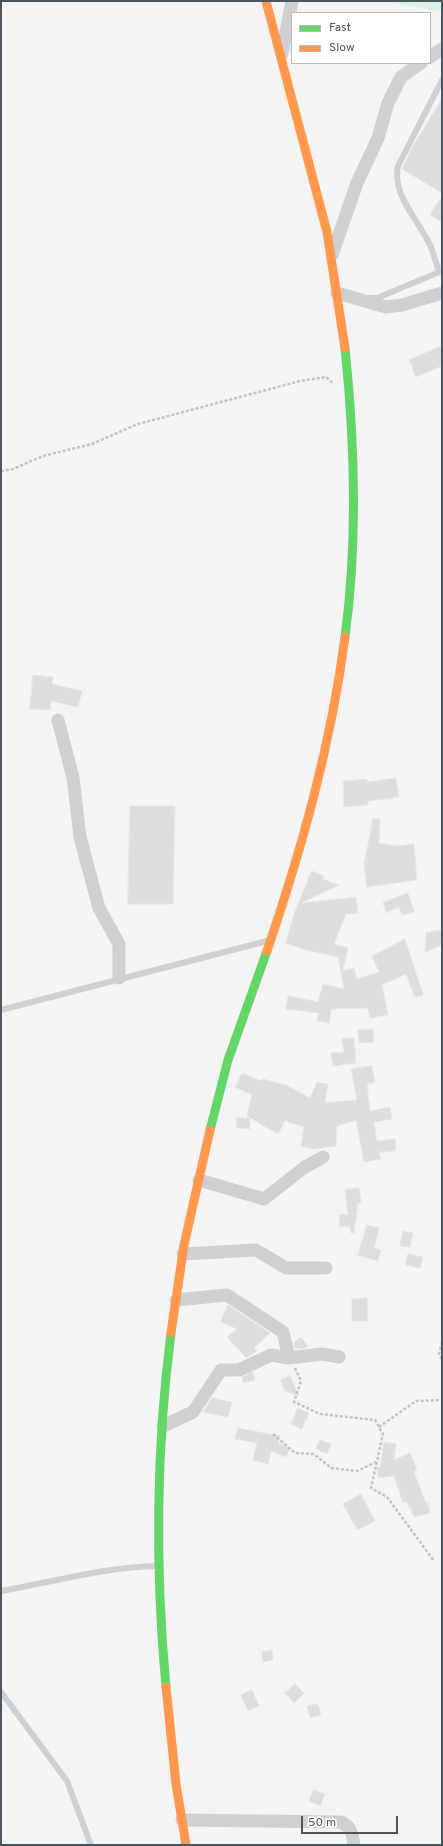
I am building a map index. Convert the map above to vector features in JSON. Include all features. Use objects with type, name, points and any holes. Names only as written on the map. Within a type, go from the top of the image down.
[{"type":"main road","points":[[186,1845],[166,1698],[160,1566],[159,1507],[169,1346],[183,1254],[199,1180],[232,1044],[270,940],[309,818],[331,722],[347,624],[353,530],[353,440],[347,351],[332,255],[266,1]]},
{"type":"street","points":[[281,59],[292,1]]},
{"type":"street","points":[[431,56],[442,49]]},
{"type":"street","points":[[332,255],[357,183],[378,138],[388,103],[401,77],[420,64]]},
{"type":"street","points":[[337,293],[386,307],[402,305],[442,293]]},
{"type":"street","points":[[58,720],[73,778],[80,837],[99,908],[119,944],[119,978]]},
{"type":"street","points":[[199,1180],[264,1199],[305,1167],[323,1157]]},
{"type":"street","points":[[183,1254],[256,1250],[286,1268],[326,1268]]},
{"type":"street","points":[[176,1300],[227,1295],[283,1332],[289,1358]]},
{"type":"street","points":[[163,1426],[193,1412],[221,1370],[239,1370],[271,1355],[289,1358],[322,1354],[339,1357]]},
{"type":"street","points":[[182,1820],[341,1822],[348,1825],[352,1831],[354,1845]]},
{"type":"lane","points":[[359,300],[377,298],[441,272],[430,246],[399,192],[396,178],[398,166],[442,80]]},
{"type":"lane","points":[[1,1010],[119,978],[270,940]]},
{"type":"lane","points":[[1,1590],[131,1566],[160,1566]]},
{"type":"lane","points":[[1,1692],[67,1782],[91,1845]]},
{"type":"path","points":[[1,471],[13,469],[43,456],[92,444],[138,424],[300,381],[326,377],[350,397]]},
{"type":"path","points":[[442,1342],[439,1354],[442,1360]]},
{"type":"path","points":[[289,1358],[301,1381],[294,1402],[320,1414],[375,1420],[383,1434],[371,1488],[387,1497],[434,1561]]},
{"type":"path","points":[[379,1427],[416,1401],[442,1400]]},
{"type":"path","points":[[273,1434],[295,1453],[314,1454],[331,1468],[357,1471],[377,1461]]},
{"type":"green space","points":[[383,1],[442,1],[442,12]]},
{"type":"building","points":[[442,99],[442,193],[402,169],[413,146]]},
{"type":"building","points":[[442,196],[442,222],[430,215]]},
{"type":"building","points":[[442,346],[442,366],[416,377],[409,360]]},
{"type":"building","points":[[33,675],[53,677],[52,684],[82,691],[78,707],[51,701],[50,710],[30,709]]},
{"type":"building","points":[[396,778],[399,797],[368,801],[368,805],[344,807],[343,781],[367,779],[367,782]]},
{"type":"building","points":[[130,806],[175,806],[173,904],[128,904]]},
{"type":"building","points":[[373,819],[380,819],[379,843],[398,846],[414,844],[417,880],[367,887],[364,866]]},
{"type":"building","points":[[312,871],[324,876],[323,879],[339,885],[301,903],[356,897],[358,913],[346,914],[334,944],[348,948],[343,971],[354,968],[357,979],[379,972],[372,956],[405,939],[423,995],[415,997],[406,974],[382,985],[388,1015],[370,1018],[368,1008],[331,1009],[329,1023],[317,1021],[319,1013],[286,1009],[288,996],[318,1002],[323,984],[344,989],[338,957],[306,950],[286,943],[294,914]]},
{"type":"building","points":[[408,893],[414,912],[402,915],[399,907],[386,913],[383,903]]},
{"type":"building","points":[[442,930],[442,945],[425,952],[426,933]]},
{"type":"building","points":[[373,1029],[374,1042],[359,1043],[358,1030]]},
{"type":"building","points":[[354,1038],[356,1063],[333,1066],[331,1053],[344,1052],[342,1039]]},
{"type":"building","points":[[372,1066],[375,1082],[367,1084],[370,1111],[390,1107],[392,1119],[374,1122],[377,1141],[395,1139],[396,1151],[379,1152],[381,1159],[364,1162],[356,1120],[337,1126],[336,1146],[314,1149],[301,1146],[304,1127],[285,1121],[278,1134],[247,1116],[252,1095],[235,1087],[242,1073],[262,1081],[263,1079],[286,1085],[310,1098],[317,1082],[328,1084],[325,1103],[357,1100],[351,1069]]},
{"type":"building","points":[[237,1118],[250,1118],[250,1129],[237,1128]]},
{"type":"building","points":[[359,1188],[361,1202],[358,1203],[354,1233],[351,1233],[350,1227],[339,1226],[340,1214],[348,1215],[345,1190]]},
{"type":"building","points":[[367,1225],[379,1228],[374,1248],[381,1250],[378,1261],[358,1255]]},
{"type":"building","points":[[403,1231],[413,1233],[410,1247],[400,1246]]},
{"type":"building","points":[[408,1254],[423,1257],[420,1268],[406,1265]]},
{"type":"building","points":[[367,1298],[368,1321],[352,1321],[352,1299]]},
{"type":"building","points":[[228,1305],[270,1333],[254,1348],[257,1351],[246,1358],[227,1337],[237,1329],[221,1322]]},
{"type":"building","points":[[301,1337],[308,1346],[306,1348],[295,1349],[294,1343]]},
{"type":"building","points":[[253,1372],[255,1380],[243,1383],[242,1377]]},
{"type":"building","points":[[290,1376],[299,1396],[285,1391],[280,1380]]},
{"type":"building","points":[[212,1398],[232,1402],[228,1417],[203,1412]]},
{"type":"building","points":[[298,1408],[309,1413],[302,1429],[291,1424]]},
{"type":"building","points":[[238,1428],[280,1436],[278,1443],[290,1448],[286,1457],[271,1451],[268,1464],[253,1460],[257,1443],[235,1439]]},
{"type":"building","points":[[320,1440],[331,1444],[327,1454],[316,1449]]},
{"type":"building","points":[[384,1442],[396,1444],[394,1460],[410,1453],[417,1470],[414,1472],[426,1504],[428,1503],[430,1513],[414,1517],[407,1502],[403,1503],[394,1476],[378,1478],[377,1467],[380,1467]]},
{"type":"building","points":[[361,1494],[375,1521],[357,1530],[343,1504]]},
{"type":"building","points":[[272,1650],[273,1660],[263,1662],[262,1652]]},
{"type":"building","points":[[295,1684],[304,1693],[294,1703],[285,1693]]},
{"type":"building","points":[[252,1690],[259,1706],[248,1711],[241,1695]]},
{"type":"building","points":[[318,1704],[321,1715],[310,1718],[307,1706]]},
{"type":"building","points":[[314,1790],[325,1794],[320,1806],[309,1801]]},
{"type":"traffic: fast","points":[[345,348],[351,420],[354,492],[352,565],[345,637]]},
{"type":"traffic: fast","points":[[210,1130],[228,1060],[267,951]]},
{"type":"traffic: fast","points":[[166,1687],[160,1598],[159,1510],[162,1421],[171,1333]]},
{"type":"traffic: slow","points":[[266,1],[327,232],[345,348]]},
{"type":"traffic: slow","points":[[267,951],[292,874],[314,796],[332,717],[345,637]]},
{"type":"traffic: slow","points":[[171,1333],[184,1245],[210,1130]]},
{"type":"traffic: slow","points":[[166,1687],[176,1784],[186,1845]]}]
